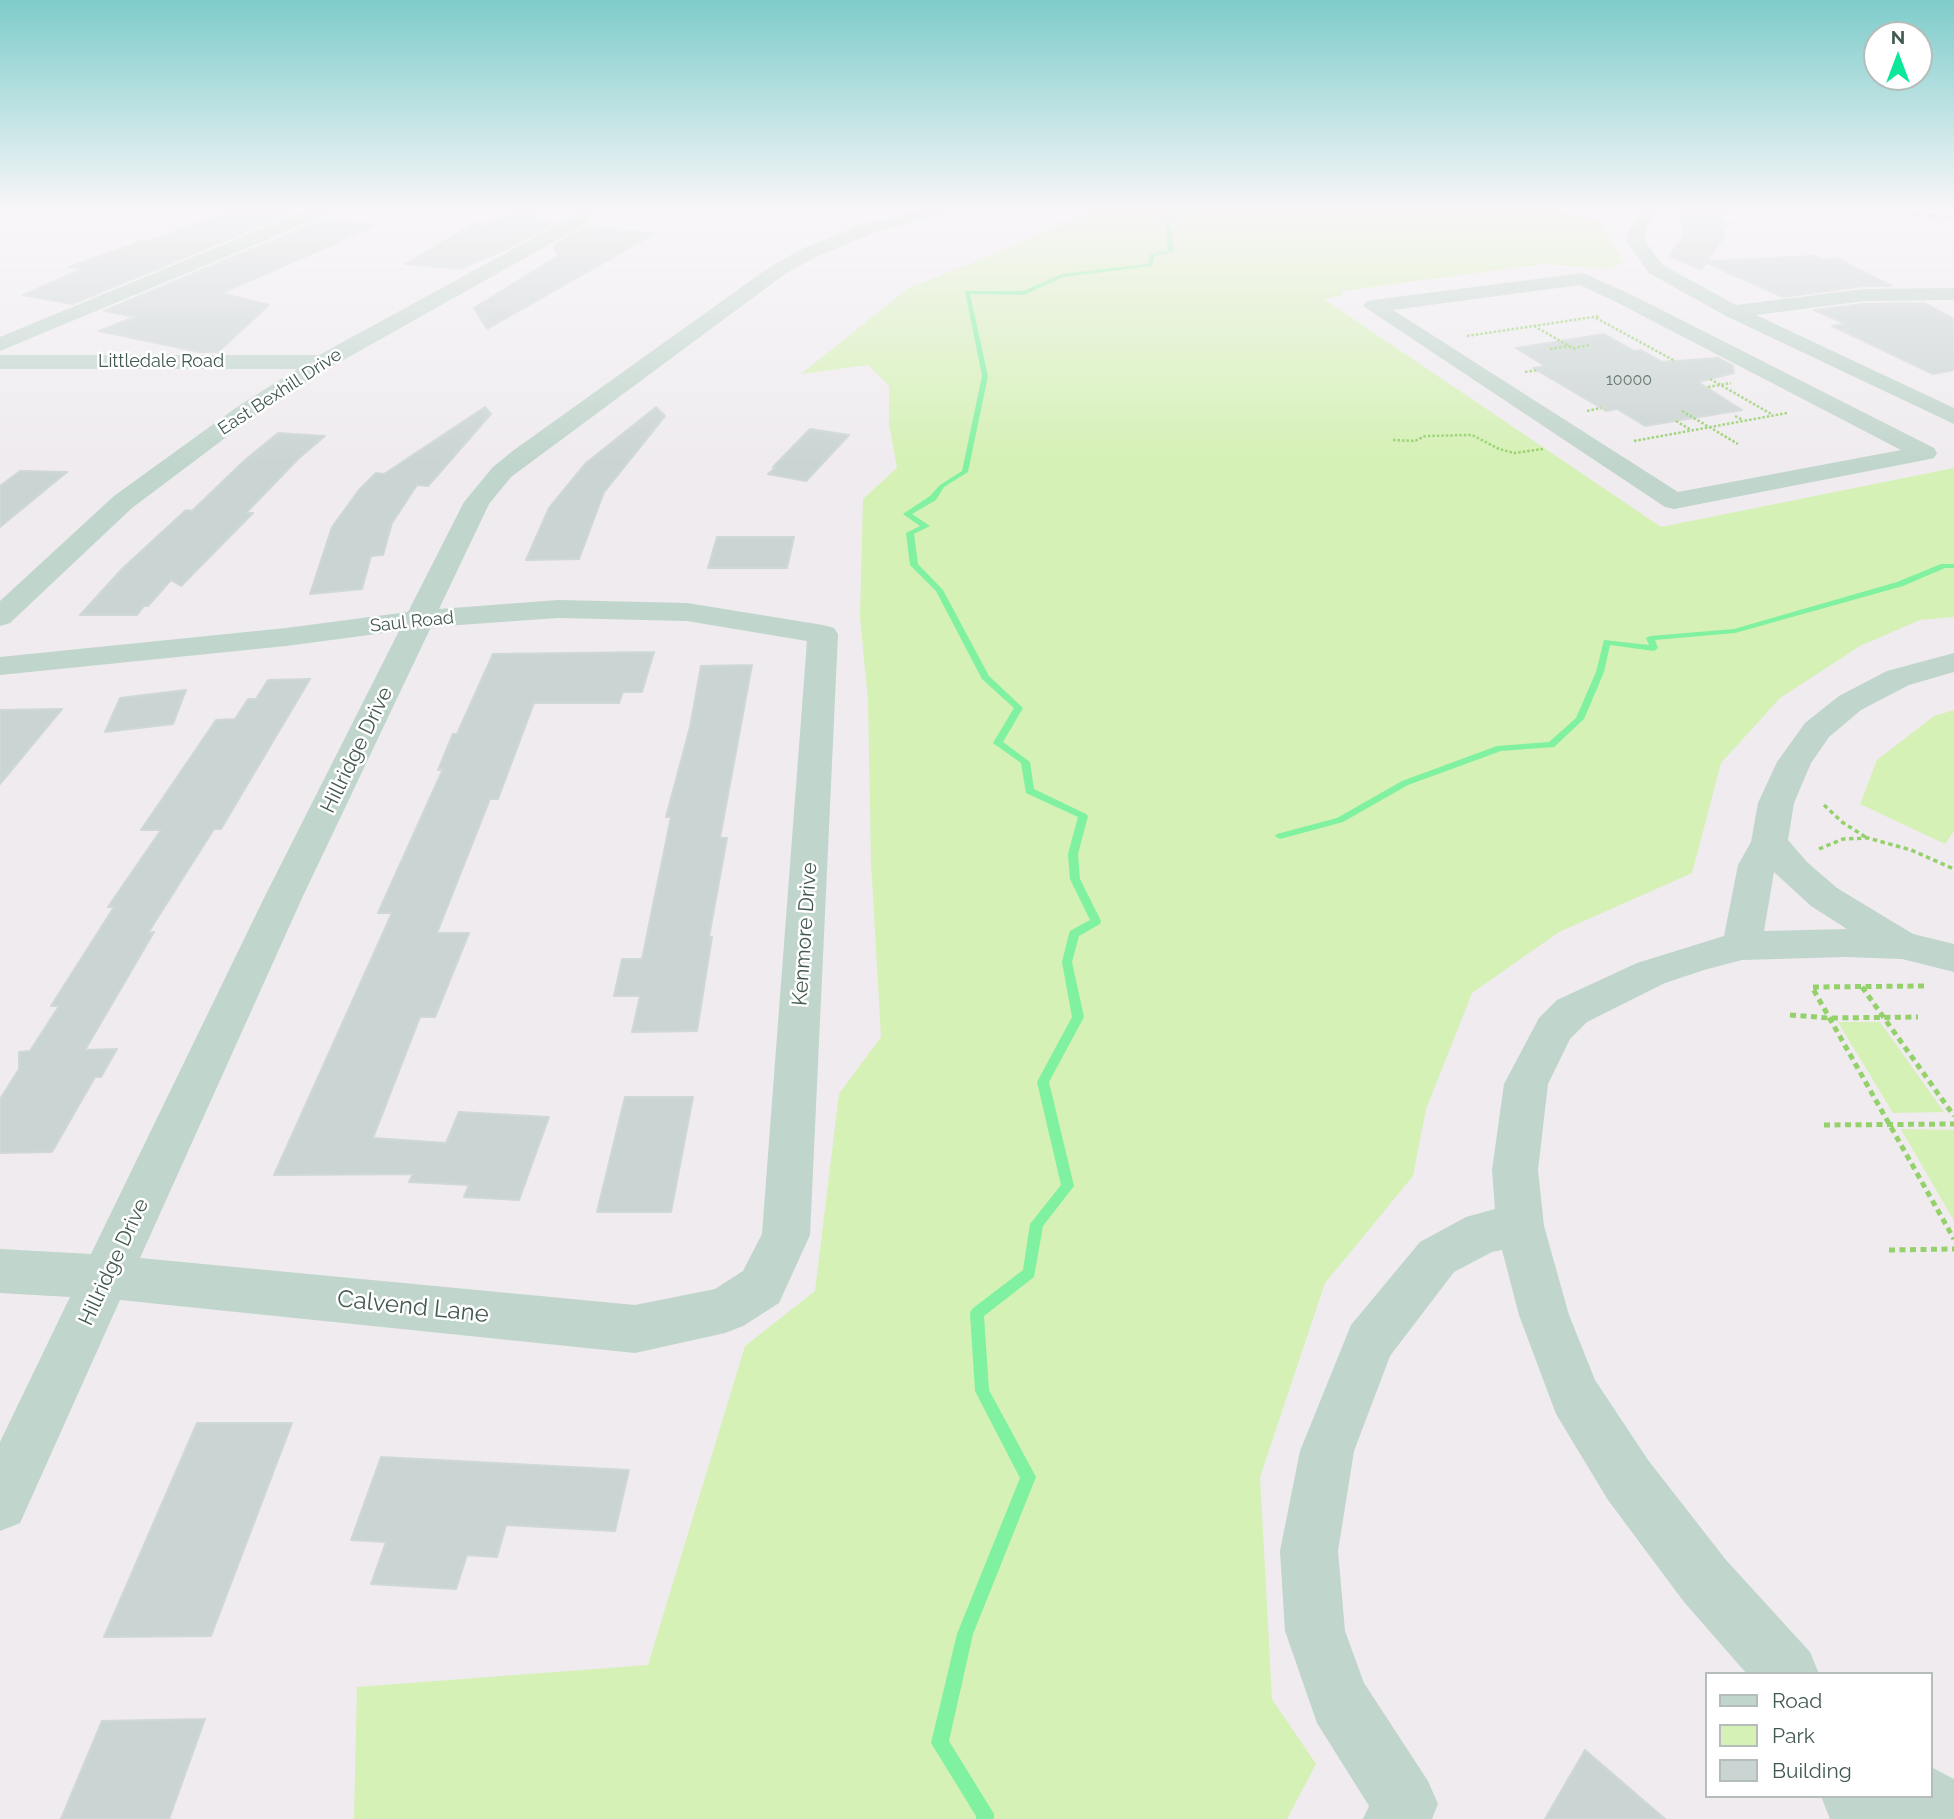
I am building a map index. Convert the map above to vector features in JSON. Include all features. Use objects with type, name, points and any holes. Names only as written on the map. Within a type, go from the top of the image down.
[{"type":"street","points":[[0,345],[122,294]]},
{"type":"street","name":"East Bexhill Drive","points":[[0,617],[123,502],[246,411],[323,362],[446,294]]},
{"type":"street","name":"Hillridge Drive","points":[[0,1503],[284,896],[477,502],[502,472],[745,294]]},
{"type":"street","points":[[1467,294],[1373,306],[1674,500],[1925,453],[1614,294]]},
{"type":"street","points":[[1625,299],[1662,294]]},
{"type":"street","points":[[1698,294],[1944,412]]},
{"type":"street","points":[[1733,312],[1864,295],[1954,294]]},
{"type":"street","name":"Littledale Road","points":[[0,362],[323,362]]},
{"type":"street","points":[[1862,421],[1944,412]]},
{"type":"street","name":"Saul Road","points":[[0,666],[286,637],[421,619],[558,609],[687,612],[823,634]]},
{"type":"street","name":"Kenmore Drive","points":[[786,1235],[823,634]]},
{"type":"street","points":[[1742,946],[1758,865],[1769,842],[1776,803],[1794,762],[1817,730],[1850,703],[1898,678],[1954,662]]},
{"type":"street","points":[[1769,842],[1794,871],[1824,897],[1944,972]]},
{"type":"street","points":[[1785,1672],[1705,1581],[1628,1480],[1576,1396],[1544,1315],[1520,1226],[1516,1170],[1526,1084],[1554,1029],[1572,1011],[1651,973],[1742,946],[1845,943],[1902,945]]},
{"type":"street","points":[[1396,1819],[1405,1804],[1339,1702],[1315,1631],[1310,1551],[1327,1451],[1369,1342],[1437,1256],[1483,1232],[1520,1226]]},
{"type":"street","name":"Calvend Lane","points":[[0,1270],[108,1277],[635,1329],[725,1310],[761,1287],[786,1235]]},
{"type":"street","points":[[1854,1798],[1867,1819]]},
{"type":"path","points":[[1428,341],[1606,315]]},
{"type":"path","points":[[1594,317],[1675,361]]},
{"type":"path","points":[[1534,326],[1573,348]]},
{"type":"path","points":[[1550,349],[1590,345]]},
{"type":"path","points":[[1710,379],[1774,415]]},
{"type":"path","points":[[1708,387],[1731,383]]},
{"type":"path","points":[[1682,411],[1738,444]]},
{"type":"path","points":[[1594,448],[1787,413]]},
{"type":"path","points":[[1735,416],[1744,421]]},
{"type":"path","points":[[1676,421],[1691,430]]},
{"type":"path","points":[[1393,440],[1472,435],[1499,449],[1514,453],[1546,449]]},
{"type":"path","points":[[1824,805],[1842,822],[1868,838],[1911,850],[1954,869]]},
{"type":"path","points":[[1818,849],[1843,839],[1868,838]]},
{"type":"path","points":[[1944,972],[1862,986],[1812,987],[1954,1239]]},
{"type":"path","points":[[1862,986],[1954,1116]]},
{"type":"path","points":[[1790,1015],[1829,1018],[1918,1017]]},
{"type":"path","points":[[1824,1125],[1954,1124]]},
{"type":"path","points":[[1889,1250],[1954,1249]]},
{"type":"green space","points":[[901,294],[1341,294],[1324,299],[1661,527],[1954,468],[1954,617],[1920,620],[1860,646],[1780,698],[1721,763],[1692,873],[1559,932],[1472,993],[1426,1109],[1413,1176],[1325,1283],[1260,1477],[1272,1699],[1316,1764],[1287,1819],[354,1819],[357,1687],[648,1665],[745,1346],[815,1291],[839,1094],[881,1037],[871,861],[868,700],[860,617],[863,499],[897,468],[889,424],[889,386],[868,365],[801,374]]},
{"type":"green space","points":[[1954,710],[1954,831],[1945,844],[1860,804],[1877,760],[1934,716]]},
{"type":"green space","points":[[1838,1022],[1880,1022],[1944,1112],[1893,1113]]},
{"type":"green space","points":[[1901,1129],[1954,1130],[1954,1221]]},
{"type":"building","points":[[26,294],[97,294],[72,304],[23,295]]},
{"type":"building","points":[[145,294],[225,294],[269,305],[218,352],[199,352],[99,331],[135,317],[104,311]]},
{"type":"building","points":[[497,294],[549,294],[487,329],[474,308]]},
{"type":"building","points":[[1776,294],[1806,294],[1783,297]]},
{"type":"building","points":[[1924,303],[1954,319],[1954,370],[1933,374],[1832,326],[1846,324],[1814,310],[1864,304]]},
{"type":"building","points":[[1604,334],[1634,351],[1641,350],[1662,362],[1718,358],[1733,366],[1734,373],[1698,382],[1742,410],[1645,426],[1617,409],[1606,411],[1533,368],[1545,366],[1516,348]]},
{"type":"building","points":[[485,407],[491,414],[428,486],[417,485],[392,523],[383,555],[371,556],[362,589],[310,594],[332,527],[359,490],[376,473],[384,474]]},
{"type":"building","points":[[656,407],[665,416],[604,492],[579,559],[526,560],[549,508],[586,463]]},
{"type":"building","points":[[810,429],[849,435],[806,481],[768,474],[776,467],[773,467]]},
{"type":"building","points":[[278,433],[325,436],[298,459],[246,513],[253,513],[181,586],[171,580],[137,615],[80,615],[123,568],[186,510],[192,511],[245,460]]},
{"type":"building","points":[[20,471],[67,472],[0,527],[0,486]]},
{"type":"building","points":[[717,537],[794,537],[787,568],[708,568]]},
{"type":"building","points":[[654,652],[642,692],[623,692],[619,703],[534,703],[498,799],[490,799],[437,933],[469,933],[435,1017],[420,1017],[373,1138],[446,1143],[459,1112],[549,1117],[519,1200],[464,1197],[469,1185],[409,1182],[413,1174],[274,1175],[392,913],[378,913],[443,769],[438,770],[453,734],[457,734],[493,654]]},
{"type":"building","points":[[752,665],[720,838],[727,838],[709,937],[712,937],[697,1031],[632,1032],[640,996],[614,996],[622,959],[642,959],[671,817],[666,817],[690,727],[701,666]]},
{"type":"building","points":[[310,679],[221,829],[214,829],[148,933],[154,932],[85,1050],[117,1049],[101,1077],[95,1077],[52,1152],[0,1153],[0,1099],[19,1069],[19,1052],[30,1051],[59,1006],[51,1006],[114,907],[108,907],[161,830],[141,830],[216,720],[235,719],[248,699],[256,699],[268,680]]},
{"type":"building","points":[[186,690],[173,724],[105,732],[120,698]]},
{"type":"building","points":[[62,709],[0,784],[0,710]]},
{"type":"building","points":[[625,1097],[693,1097],[671,1212],[597,1212]]},
{"type":"building","points":[[197,1423],[292,1423],[211,1636],[104,1637]]},
{"type":"building","points":[[381,1457],[629,1470],[615,1531],[506,1525],[497,1557],[467,1555],[456,1589],[371,1584],[386,1542],[351,1540]]},
{"type":"building","points":[[205,1719],[169,1819],[61,1819],[102,1721]]},
{"type":"building","points":[[1585,1750],[1665,1819],[1545,1819]]},
{"type":"waterway","points":[[967,294],[985,376],[965,472],[942,486],[933,498],[907,514],[926,526],[910,533],[914,565],[939,590],[985,677],[1019,708],[998,743],[1025,762],[1029,791],[1083,816],[1073,854],[1075,879],[1096,921],[1074,934],[1067,962],[1078,1017],[1043,1082],[1068,1186],[1037,1224],[1029,1273],[977,1313],[982,1391],[1028,1477],[965,1634],[940,1743],[985,1814],[985,1819]]},
{"type":"waterway","points":[[1280,836],[1340,820],[1405,783],[1500,748],[1551,745],[1580,719],[1600,672],[1607,642],[1654,648],[1650,638],[1735,631],[1900,584],[1944,566],[1954,566]]}]
